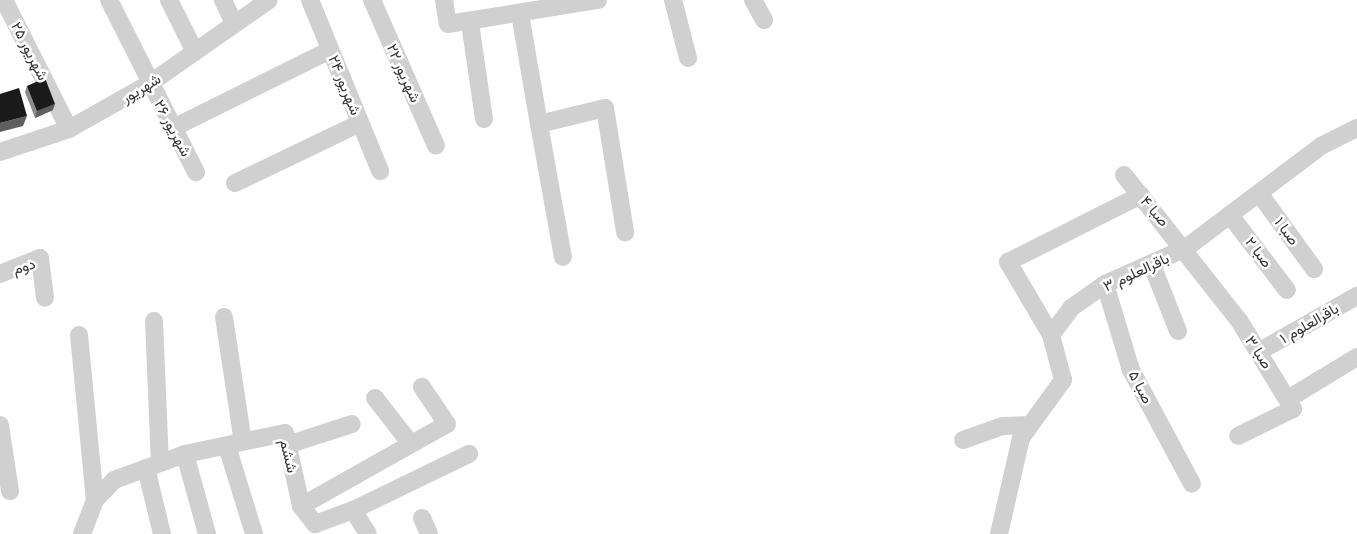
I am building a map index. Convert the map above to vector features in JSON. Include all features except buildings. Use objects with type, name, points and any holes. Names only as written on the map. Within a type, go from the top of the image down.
[{"type":"street","name":"شهریور ۲۵","points":[[4,0],[69,129]]},
{"type":"street","name":"شهریور ۲۶","points":[[109,0],[149,84],[175,127],[196,172]]},
{"type":"street","points":[[169,0],[195,52]]},
{"type":"street","points":[[222,0],[234,24]]},
{"type":"street","name":"شهریور","points":[[0,152],[69,129],[149,84],[269,0]]},
{"type":"street","name":"شهریور ۲۴","points":[[310,0],[380,170]]},
{"type":"street","name":"شهریور ۲۲","points":[[372,0],[436,146]]},
{"type":"street","points":[[444,0],[448,24],[470,23],[528,9],[597,0]]},
{"type":"street","points":[[672,0],[688,58]]},
{"type":"street","points":[[753,0],[764,20]]},
{"type":"street","points":[[528,9],[539,124],[564,257]]},
{"type":"street","points":[[470,23],[484,120]]},
{"type":"street","points":[[175,127],[330,50]]},
{"type":"street","points":[[539,124],[604,108],[625,232]]},
{"type":"street","points":[[235,184],[360,124]]},
{"type":"street","name":"باقرالعلوم ۳","points":[[1051,335],[1071,308],[1105,284],[1152,265],[1186,248],[1321,146],[1357,128]]},
{"type":"street","name":"صبا ۴","points":[[1124,175],[1186,248]]},
{"type":"street","name":"صبا ۱","points":[[1259,193],[1314,269]]},
{"type":"street","points":[[998,534],[1026,425],[1063,380],[1051,335],[1008,262],[1141,195]]},
{"type":"street","name":"صبا ۲","points":[[1230,215],[1287,290]]},
{"type":"street","name":"صبا ۳","points":[[1186,248],[1260,351],[1288,399]]},
{"type":"street","name":"دوم","points":[[0,274],[40,258],[45,298]]},
{"type":"street","points":[[1152,265],[1178,332]]},
{"type":"street","name":"صبا ۵","points":[[1105,284],[1131,370],[1192,484]]},
{"type":"street","name":"باقرالعلوم ۱","points":[[1260,351],[1357,296]]},
{"type":"street","points":[[224,317],[235,444],[254,534]]},
{"type":"street","points":[[154,321],[153,465],[162,534]]},
{"type":"street","points":[[79,335],[95,500]]},
{"type":"street","points":[[1238,436],[1294,409],[1288,399],[1357,357]]},
{"type":"street","points":[[422,387],[447,424],[300,506],[315,524],[352,510],[469,454]]},
{"type":"street","points":[[375,398],[411,444]]},
{"type":"street","points":[[287,445],[352,424]]},
{"type":"street","points":[[0,425],[10,491]]},
{"type":"street","points":[[963,440],[1004,426],[1026,425]]},
{"type":"street","name":"ششم","points":[[85,531],[95,500],[114,480],[185,454],[284,433],[300,506]]},
{"type":"street","points":[[185,454],[207,534]]},
{"type":"street","points":[[352,510],[368,534]]},
{"type":"street","points":[[422,518],[429,534]]}]
